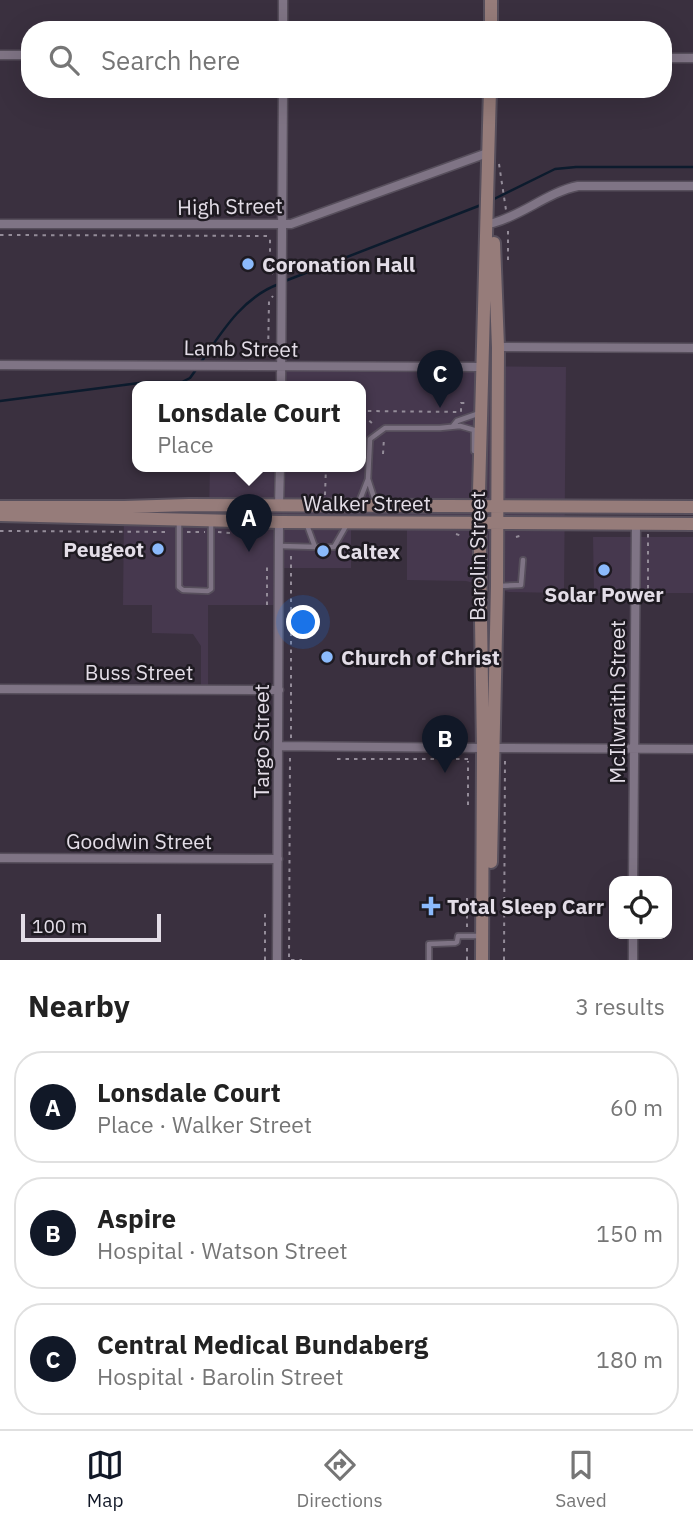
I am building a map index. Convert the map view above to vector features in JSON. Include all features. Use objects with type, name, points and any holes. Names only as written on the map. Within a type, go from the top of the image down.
[{"type":"main road","points":[[491,0],[491,21]]},
{"type":"main road","name":"Barolin Street","points":[[482,960],[488,748],[497,586],[498,347],[490,98]]},
{"type":"main road","name":"Barolin Street","points":[[489,960],[488,748],[480,523],[480,413],[481,367],[495,212]]},
{"type":"main road","points":[[481,367],[486,363],[491,346],[491,310],[495,296]]},
{"type":"main road","points":[[211,505],[233,513],[268,514],[279,522]]},
{"type":"main road","points":[[279,505],[290,514],[327,515],[352,522]]},
{"type":"main road","name":"Walker Street","points":[[0,507],[693,507]]},
{"type":"main road","name":"Walker Street","points":[[0,515],[211,527],[279,522],[693,524]]},
{"type":"street","points":[[283,0],[283,21]]},
{"type":"street","points":[[0,55],[21,55]]},
{"type":"street","points":[[672,58],[693,58]]},
{"type":"street","points":[[281,381],[278,275],[283,98]]},
{"type":"street","name":"High Street","points":[[0,224],[281,225],[301,221],[490,152]]},
{"type":"street","points":[[495,212],[507,219],[561,191],[578,186],[693,186]]},
{"type":"street","points":[[498,347],[693,348]]},
{"type":"street","name":"Lamb Street","points":[[0,365],[481,367]]},
{"type":"street","points":[[279,505],[280,472]]},
{"type":"street","name":"Targo Street","points":[[277,960],[279,522]]},
{"type":"street","name":"McIlwraith Street","points":[[633,876],[636,524]]},
{"type":"street","name":"Buss Street","points":[[0,689],[279,690]]},
{"type":"street","points":[[278,746],[693,749]]},
{"type":"street","name":"Goodwin Street","points":[[0,858],[278,859]]},
{"type":"street","points":[[633,939],[633,960]]},
{"type":"lane","points":[[453,426],[457,421],[480,413]]},
{"type":"lane","points":[[358,506],[368,479],[370,439],[381,429],[453,426],[474,430],[474,451],[480,468]]},
{"type":"lane","points":[[368,479],[377,506]]},
{"type":"lane","points":[[279,546],[316,547],[306,522]]},
{"type":"lane","points":[[330,547],[334,547],[352,522]]},
{"type":"lane","points":[[179,526],[179,588],[208,591],[211,587],[211,527]]},
{"type":"lane","points":[[497,586],[521,585],[523,560]]},
{"type":"lane","points":[[429,960],[429,944],[456,943],[458,936],[482,936]]},
{"type":"path","points":[[499,162],[495,212],[507,219],[508,260]]},
{"type":"path","points":[[0,235],[267,236],[270,239],[270,269],[278,275]]},
{"type":"path","points":[[267,357],[269,301],[278,291]]},
{"type":"path","points":[[366,411],[461,412],[461,403],[470,403]]},
{"type":"path","points":[[325,496],[326,472]]},
{"type":"path","points":[[0,531],[179,526],[211,527],[238,533]]},
{"type":"path","points":[[648,534],[649,592]]},
{"type":"path","points":[[290,740],[291,547]]},
{"type":"path","points":[[267,564],[267,604]]},
{"type":"path","points":[[504,960],[505,756]]},
{"type":"path","points":[[290,758],[289,960],[302,960]]},
{"type":"path","points":[[337,759],[468,758],[468,805]]},
{"type":"path","points":[[467,893],[467,960]]},
{"type":"path","points":[[265,909],[265,960]]},
{"type":"shaded area","points":[[280,365],[566,367],[564,593],[509,592],[466,581],[407,580],[407,516],[351,515],[351,568],[279,568],[278,605],[208,605],[208,689],[201,689],[201,646],[193,634],[152,633],[152,605],[123,605],[124,513],[209,514],[210,472],[366,472],[366,381],[280,381]]},
{"type":"shaded area","points":[[593,537],[693,537],[693,593],[594,593]]},
{"type":"waterway","points":[[490,201],[555,169],[693,167]]},
{"type":"waterway","points":[[285,281],[481,205]]},
{"type":"waterway","points":[[184,381],[190,378],[239,311],[264,291],[279,284]]},
{"type":"waterway","points":[[0,401],[132,384]]},
{"type":"place","name":"Coronation Hall","points":[[248,264]]},
{"type":"place","name":"Central Medical Bundaberg","points":[[440,408]]},
{"type":"place","name":"Peugeot","points":[[158,549]]},
{"type":"place","name":"Caltex","points":[[323,551]]},
{"type":"place","name":"Lonsdale Court","points":[[249,552]]},
{"type":"place","name":"Solar Power","points":[[604,570]]},
{"type":"place","name":"Church of Christ","points":[[327,657]]},
{"type":"place","name":"Aspire","points":[[445,773]]},
{"type":"place","name":"Total Sleep Carr","points":[[431,906]]}]
